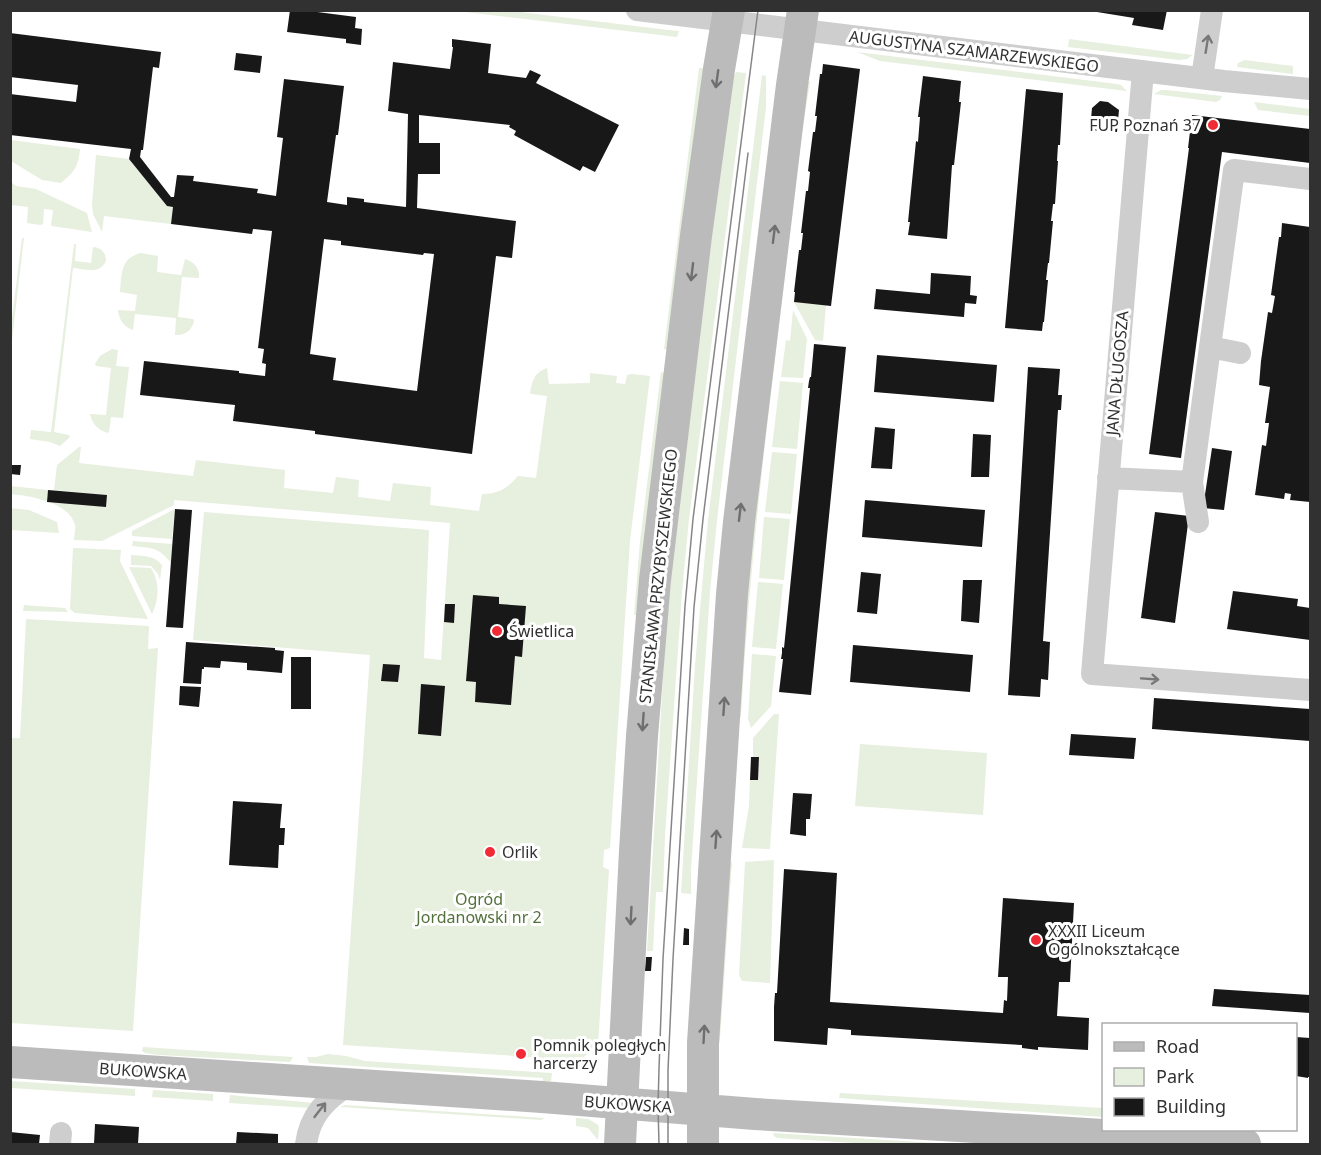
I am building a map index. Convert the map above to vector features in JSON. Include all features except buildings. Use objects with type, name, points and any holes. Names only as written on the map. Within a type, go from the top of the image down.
[{"type":"main road","name":"STANISŁAWA PRZYBYSZEWSKIEGO","points":[[620,1144],[642,736],[655,580],[699,213],[728,16]]},
{"type":"main road","points":[[703,1144],[703,1043],[733,584],[793,76],[802,20]]},
{"type":"main road","name":"BUKOWSKA","points":[[10,1062],[542,1097],[755,1114],[1245,1144]]},
{"type":"street","name":"AUGUSTYNA SZAMARZEWSKIEGO","points":[[637,10],[802,20],[1143,71],[1311,89]]},
{"type":"street","points":[[1202,78],[1212,10]]},
{"type":"street","name":"JANA DŁUGOSZA","points":[[1143,71],[1092,674],[1311,690]]},
{"type":"street","points":[[1198,522],[1192,482],[1234,170],[1311,179]]},
{"type":"street","points":[[1210,347],[1240,353]]},
{"type":"street","points":[[1108,478],[1192,482]]},
{"type":"street","points":[[306,1144],[315,1115],[329,1098],[348,1085]]},
{"type":"green space","points":[[456,11],[512,11],[679,31],[677,37]]},
{"type":"green space","points":[[1069,39],[1193,55],[1179,60],[1068,47]]},
{"type":"green space","points":[[857,52],[1117,84],[1127,91],[880,61]]},
{"type":"green space","points":[[1245,60],[1293,66],[1293,74],[1237,67],[1238,63]]},
{"type":"green space","points":[[699,68],[705,68],[669,350],[664,349]]},
{"type":"green space","points":[[736,72],[746,73],[689,519],[682,592],[663,892],[656,892],[653,951],[647,951],[665,644],[674,541],[731,83]]},
{"type":"green space","points":[[762,75],[766,76],[766,107],[710,592],[691,894],[681,893],[695,665],[708,520]]},
{"type":"green space","points":[[804,81],[810,82],[801,139],[759,500],[741,717],[737,717],[738,667]]},
{"type":"green space","points":[[1161,90],[1222,96],[1216,102],[1154,94]]},
{"type":"green space","points":[[1254,102],[1310,109],[1310,116],[1258,110]]},
{"type":"green space","points":[[11,140],[80,149],[77,165],[61,183],[42,180],[11,161]]},
{"type":"green space","points":[[96,155],[129,159],[167,206],[173,207],[171,224],[104,216],[102,232],[93,214],[92,205]]},
{"type":"green space","points":[[11,182],[16,186],[36,189],[87,213],[92,232],[52,226],[53,210],[44,209],[43,224],[27,223],[28,207],[11,205]]},
{"type":"green space","points":[[22,238],[24,238],[11,348],[11,326]]},
{"type":"green space","points":[[74,244],[76,244],[75,261],[91,263],[93,247],[102,251],[106,261],[96,270],[73,268],[54,432],[70,437],[60,446],[30,439],[31,430],[51,432]]},
{"type":"green space","points":[[141,253],[158,256],[157,272],[181,275],[185,259],[197,268],[199,278],[182,277],[178,317],[194,321],[190,330],[185,333],[175,335],[176,318],[135,314],[133,330],[121,320],[118,310],[135,311],[137,295],[120,292],[123,268],[129,259]]},
{"type":"green space","points":[[794,302],[826,305],[823,341],[815,340]]},
{"type":"green space","points":[[793,310],[807,339],[803,378],[781,377],[786,340],[790,341]]},
{"type":"green space","points":[[112,349],[118,350],[116,366],[129,367],[123,418],[111,417],[108,433],[96,426],[90,414],[106,415],[111,368],[95,364],[100,356]]},
{"type":"green space","name":"Ogród Jordanowski nr 2","points":[[547,368],[549,384],[590,383],[590,373],[617,376],[616,383],[625,384],[627,375],[650,376],[630,541],[610,848],[604,850],[603,867],[609,870],[598,1045],[580,1060],[526,1057],[526,1050],[517,1049],[516,1056],[343,1045],[370,655],[193,640],[204,512],[429,530],[424,658],[441,660],[450,523],[174,500],[174,505],[102,541],[74,540],[75,525],[65,511],[48,502],[11,494],[10,486],[48,490],[47,501],[106,495],[54,490],[57,465],[81,447],[79,463],[193,476],[196,460],[285,470],[284,488],[333,493],[336,477],[359,480],[358,497],[390,501],[393,483],[431,487],[430,505],[479,511],[482,494],[502,490],[518,476],[536,478],[547,396],[530,393],[535,377]]},
{"type":"green space","points":[[661,372],[666,374],[636,615],[634,615],[640,541]]},
{"type":"green space","points":[[780,381],[803,383],[797,449],[772,447]]},
{"type":"green space","points":[[772,452],[797,454],[791,514],[765,512]]},
{"type":"green space","points":[[10,508],[29,510],[57,522],[59,533],[11,530]]},
{"type":"green space","points":[[175,509],[172,539],[132,536],[132,531]]},
{"type":"green space","points":[[764,517],[790,519],[784,580],[759,578]]},
{"type":"green space","points":[[133,541],[172,544],[171,563],[163,554],[154,549],[132,546]]},
{"type":"green space","points":[[73,548],[121,550],[120,561],[148,619],[75,613],[70,609]]},
{"type":"green space","points":[[131,555],[148,557],[159,562],[162,565],[160,580],[151,566],[131,565]]},
{"type":"green space","points":[[129,567],[151,568],[154,573],[158,591],[152,614]]},
{"type":"green space","points":[[758,582],[783,584],[776,649],[752,647]]},
{"type":"green space","points":[[24,605],[65,608],[68,612],[23,611]]},
{"type":"green space","points":[[26,619],[149,626],[148,649],[158,648],[133,1031],[11,1023],[10,738],[20,738]]},
{"type":"green space","points":[[752,654],[776,656],[771,706],[751,728],[748,719]]},
{"type":"green space","points":[[774,714],[779,714],[770,849],[742,848],[749,806],[750,780],[758,779],[759,758],[753,757],[753,738]]},
{"type":"green space","points":[[860,744],[987,753],[983,815],[855,806]]},
{"type":"green space","points":[[774,860],[770,983],[742,981],[739,975],[745,862]]},
{"type":"green space","points":[[732,862],[720,1038],[719,1044],[715,1044],[728,863]]},
{"type":"green space","points":[[143,1047],[293,1057],[290,1062],[159,1055],[145,1053],[142,1051]]},
{"type":"green space","points":[[328,1054],[365,1061],[552,1073],[551,1081],[543,1081],[543,1078],[309,1063],[307,1057]]},
{"type":"green space","points":[[10,1081],[135,1089],[135,1096],[11,1088]]},
{"type":"green space","points":[[153,1090],[213,1094],[213,1101],[152,1097]]},
{"type":"green space","points":[[840,1093],[1102,1108],[1102,1117],[839,1098]]},
{"type":"green space","points":[[230,1095],[314,1103],[310,1108],[229,1103]]},
{"type":"green space","points":[[345,1105],[545,1118],[541,1120],[340,1107]]},
{"type":"green space","points":[[576,1118],[588,1119],[597,1124],[599,1127],[598,1140],[588,1128],[576,1126]]},
{"type":"green space","points":[[773,1133],[952,1144],[870,1144],[777,1138]]},
{"type":"tram line","points":[[659,1144],[658,1106],[663,959],[685,606],[693,519],[758,10]]},
{"type":"tram line","points":[[668,1144],[668,1070],[673,959],[694,607],[748,153]]},
{"type":"place","name":"FUP Poznań 37","points":[[1213,125]]},
{"type":"place","name":"Świetlica","points":[[497,631]]},
{"type":"place","name":"Orlik","points":[[490,852]]},
{"type":"place","name":"XXXII Liceum Ogólnokształcące","points":[[1036,940]]},
{"type":"place","name":"Pomnik poległych harcerzy","points":[[521,1054]]}]
